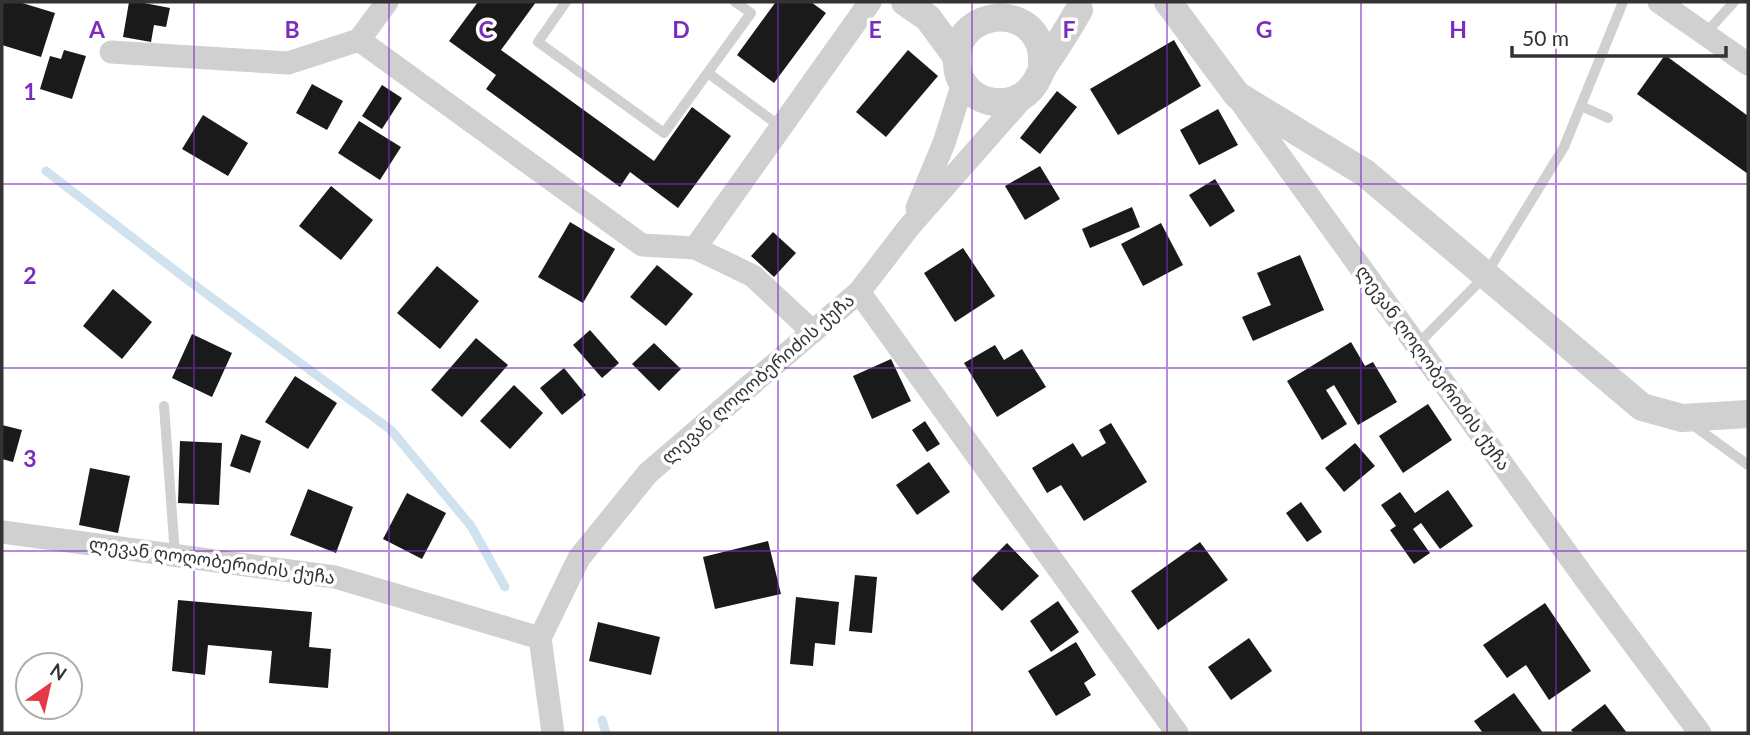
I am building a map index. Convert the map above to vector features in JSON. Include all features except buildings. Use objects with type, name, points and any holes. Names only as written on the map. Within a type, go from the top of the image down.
[{"type":"street","points":[[111,52],[288,63],[359,40],[387,2]]},
{"type":"street","points":[[695,248],[870,2]]},
{"type":"street","points":[[905,2],[928,18],[956,56]]},
{"type":"street","points":[[918,2],[978,22]]},
{"type":"street","name":"ლევან ღოღობერიძის ქუჩა","points":[[1168,2],[1700,733]]},
{"type":"street","points":[[1659,2],[1748,64]]},
{"type":"street","points":[[1018,20],[1084,6]]},
{"type":"street","points":[[1042,69],[1039,40],[1018,20],[1005,17],[991,17],[967,30],[956,56],[957,70],[963,83],[973,94],[985,101],[1014,101],[1027,93],[1036,82],[1084,6]]},
{"type":"street","points":[[359,40],[642,245],[695,248],[753,276],[813,332]]},
{"type":"street","name":"ლევან ღოღობერიძის ქუჩა","points":[[909,227],[944,143],[963,83]]},
{"type":"street","name":"ლევან ღოღობერიძის ქუჩა","points":[[2,532],[335,577],[540,638],[579,558],[648,473],[859,292],[909,227],[1027,93]]},
{"type":"street","points":[[1237,95],[1365,173],[1642,407],[1682,418],[1748,414]]},
{"type":"street","name":"ლევან ღოღობერიძის ქუჩა","points":[[859,292],[1177,733]]},
{"type":"street","points":[[540,638],[553,733]]},
{"type":"lane","points":[[566,2],[538,42],[664,133],[751,13],[735,2]]},
{"type":"lane","points":[[1417,345],[1485,276],[1564,147],[1623,2]]},
{"type":"lane","points":[[1705,34],[1734,2]]},
{"type":"lane","points":[[708,73],[781,127]]},
{"type":"lane","points":[[1581,106],[1608,118]]},
{"type":"lane","points":[[164,406],[175,555]]},
{"type":"lane","points":[[1682,418],[1748,465]]},
{"type":"waterway","points":[[46,171],[185,278],[391,430],[471,526],[505,587]]},
{"type":"waterway","points":[[602,720],[606,733]]}]
